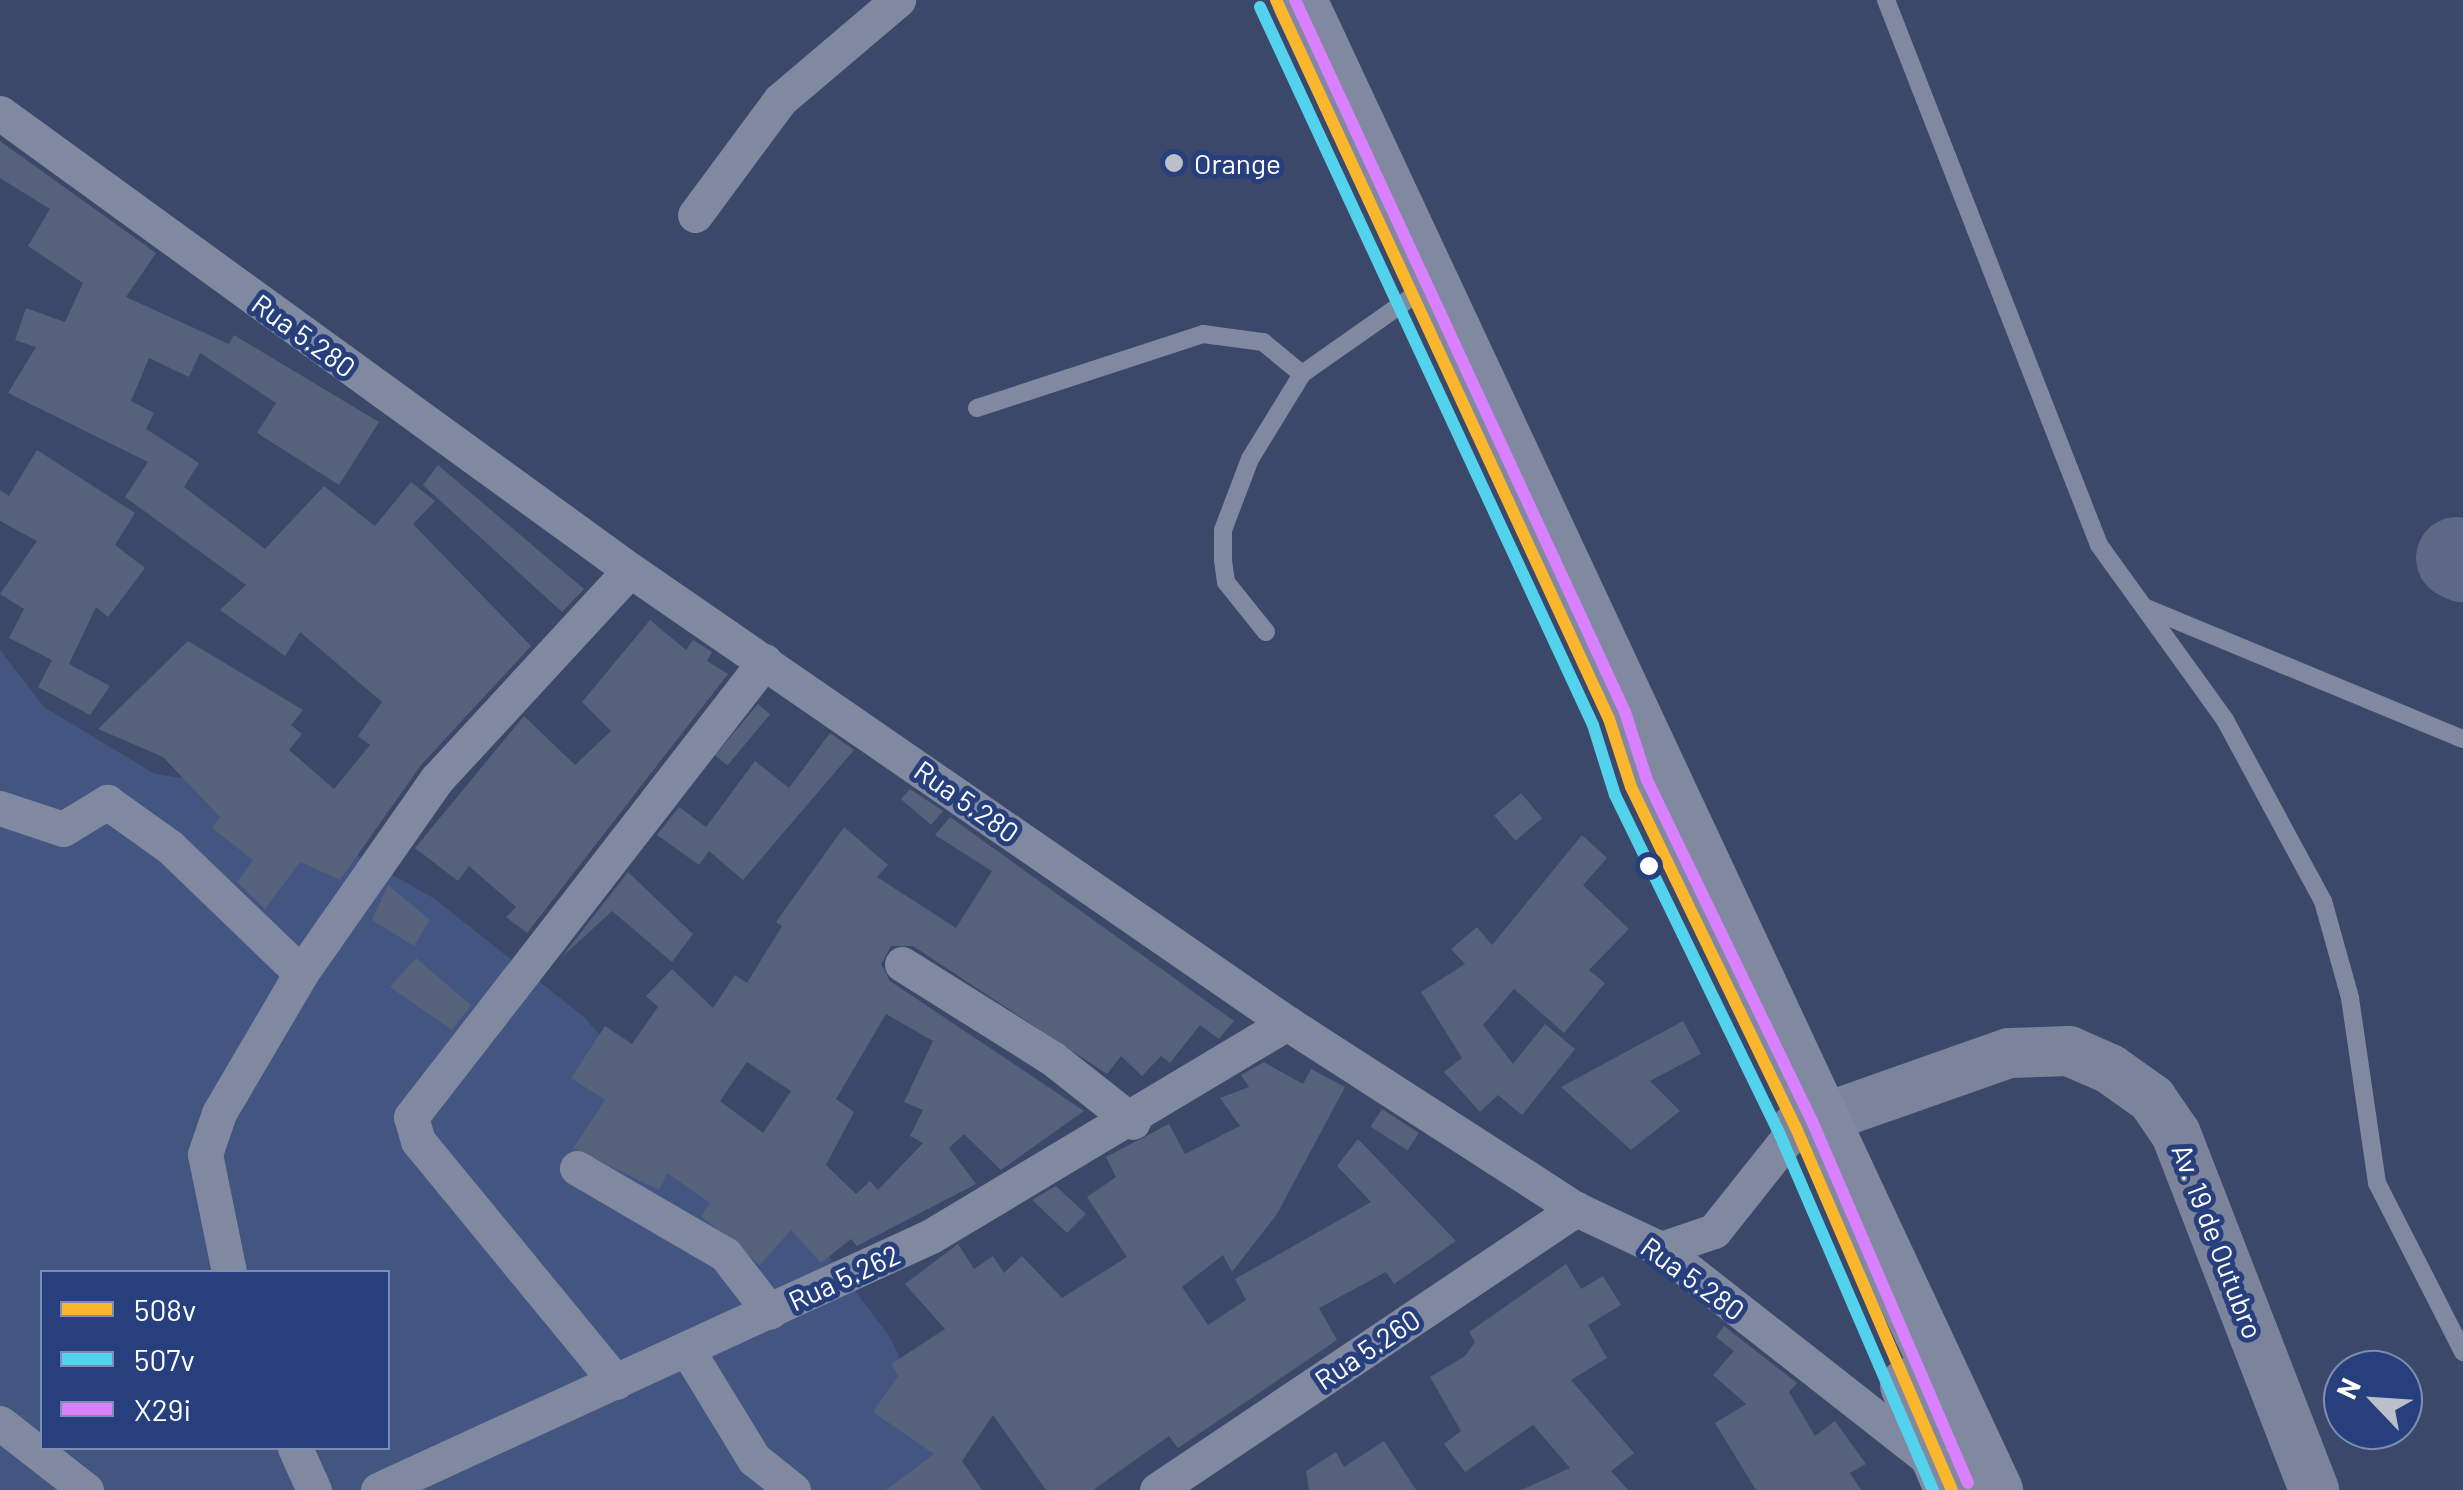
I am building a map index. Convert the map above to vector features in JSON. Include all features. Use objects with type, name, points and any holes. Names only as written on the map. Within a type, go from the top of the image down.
[{"type":"highway","points":[[1276,0],[1609,719],[1630,787],[1812,1124],[1995,1490]]},
{"type":"highway","points":[[1299,0],[1812,1124],[1948,1480]]},
{"type":"street","points":[[695,216],[780,100],[898,0]]},
{"type":"street","name":"Rua 5.280","points":[[0,113],[630,570],[1287,1023],[1576,1209],[1661,1249],[1948,1480]]},
{"type":"street","points":[[230,1270],[208,1138],[301,973],[437,779],[630,570]]},
{"type":"street","points":[[616,1382],[418,1140],[411,1116],[765,661]]},
{"type":"street","points":[[0,808],[63,829],[107,802],[170,847],[301,973]]},
{"type":"street","points":[[902,964],[1052,1058],[1133,1122]]},
{"type":"street","name":"Rua 5.262","points":[[378,1490],[770,1312],[1133,1122],[1287,1023]]},
{"type":"street","name":"Av. 19 de Outubro","points":[[1812,1124],[2008,1053],[2069,1051],[2152,1100],[2176,1134],[2314,1490]]},
{"type":"street","points":[[1661,1249],[1714,1230],[1812,1124]]},
{"type":"street","points":[[577,1168],[725,1254],[770,1312]]},
{"type":"street","name":"Rua 5.260","points":[[1158,1490],[1576,1209]]},
{"type":"street","points":[[688,1351],[754,1460],[793,1490]]},
{"type":"street","points":[[0,1423],[86,1490]]},
{"type":"street","points":[[296,1450],[314,1490]]},
{"type":"lane","points":[[1886,0],[2091,527],[2225,720],[2323,901],[2350,998],[2377,1183],[2463,1352]]},
{"type":"lane","points":[[1266,632],[1226,582],[1223,530],[1250,459],[1302,374],[1412,296]]},
{"type":"lane","points":[[978,408],[1203,334],[1263,342],[1302,374]]},
{"type":"lane","points":[[2143,606],[2463,739]]},
{"type":"water","points":[[0,650],[44,707],[155,774],[236,786],[435,899],[584,1017],[704,1154],[821,1246],[890,1337],[952,1470],[940,1490],[0,1490]]},
{"type":"building","points":[[0,141],[156,253],[126,297],[229,344],[234,335],[379,422],[339,485],[257,433],[276,403],[200,353],[189,377],[149,358],[131,401],[154,413],[146,429],[199,463],[184,487],[265,549],[324,486],[375,526],[411,482],[435,501],[413,524],[531,646],[421,765],[340,880],[300,862],[265,909],[237,882],[253,860],[212,828],[220,817],[163,757],[98,729],[188,641],[303,710],[291,725],[302,734],[289,750],[334,789],[370,745],[358,736],[382,702],[300,632],[285,656],[220,610],[246,585],[125,497],[148,462],[8,393],[36,347],[15,340],[26,308],[65,322],[83,283],[28,246],[50,209],[0,178]]},
{"type":"building","points":[[37,450],[135,513],[115,545],[145,568],[108,617],[96,607],[69,664],[110,686],[90,715],[38,687],[52,660],[9,638],[24,609],[0,594],[37,541],[0,521],[0,490],[9,496]]},
{"type":"building","points":[[438,465],[584,589],[562,612],[423,485]]},
{"type":"building","points":[[650,620],[686,650],[693,640],[712,652],[707,661],[728,674],[527,933],[506,917],[516,907],[469,866],[458,881],[415,848],[524,716],[575,765],[611,731],[582,702]]},
{"type":"building","points":[[758,704],[770,714],[727,766],[715,755]]},
{"type":"building","points":[[830,733],[854,750],[743,880],[709,851],[699,865],[657,835],[679,807],[706,827],[755,761],[789,788]]},
{"type":"building","points":[[910,789],[943,811],[931,825],[901,799]]},
{"type":"building","points":[[1521,793],[1542,818],[1515,841],[1494,815]]},
{"type":"building","points":[[950,817],[1234,1021],[1219,1039],[1200,1025],[1170,1063],[1161,1056],[1142,1076],[1121,1056],[1107,1074],[913,946],[891,946],[881,964],[890,981],[1084,1111],[1001,1170],[964,1134],[949,1148],[976,1184],[857,1246],[851,1239],[821,1263],[791,1230],[760,1265],[701,1216],[710,1203],[667,1173],[659,1190],[573,1148],[605,1100],[571,1078],[605,1026],[632,1044],[658,1007],[646,996],[672,969],[713,1008],[735,975],[747,983],[782,926],[776,922],[844,827],[888,865],[877,877],[956,928],[992,871],[935,835]],"holes":[[[886,1014],[933,1041],[904,1102],[923,1110],[910,1136],[923,1143],[878,1190],[870,1181],[856,1194],[826,1165],[854,1112],[836,1099]],[[747,1062],[791,1091],[763,1133],[720,1101]]]},
{"type":"building","points":[[1582,835],[1607,858],[1583,885],[1629,929],[1589,970],[1605,983],[1564,1033],[1514,989],[1483,1025],[1513,1064],[1545,1024],[1575,1049],[1522,1115],[1498,1095],[1480,1112],[1444,1072],[1462,1058],[1421,992],[1465,964],[1451,949],[1477,927],[1492,945]]},
{"type":"building","points":[[628,872],[693,934],[672,962],[612,911],[561,958]]},
{"type":"building","points":[[388,885],[430,920],[414,946],[372,920]]},
{"type":"building","points":[[416,958],[471,1005],[452,1030],[390,987]]},
{"type":"building","points":[[1683,1021],[1701,1054],[1650,1081],[1680,1111],[1631,1150],[1561,1087]]},
{"type":"building","points":[[1264,1062],[1303,1084],[1311,1069],[1345,1087],[1277,1214],[1232,1272],[1223,1255],[1182,1287],[1208,1325],[1246,1300],[1235,1279],[1371,1202],[1337,1166],[1358,1139],[1456,1241],[1394,1284],[1386,1272],[1319,1308],[1337,1340],[1178,1448],[1169,1436],[1093,1490],[1046,1490],[993,1415],[962,1461],[982,1490],[886,1490],[934,1454],[873,1412],[898,1376],[891,1364],[945,1329],[905,1284],[958,1244],[974,1269],[993,1256],[1004,1273],[1022,1256],[1062,1298],[1127,1257],[1087,1197],[1116,1177],[1106,1157],[1169,1124],[1185,1154],[1240,1126],[1220,1098],[1249,1087],[1241,1075]]},
{"type":"building","points":[[1382,1109],[1419,1133],[1407,1151],[1371,1127]]},
{"type":"building","points":[[1056,1186],[1086,1214],[1067,1233],[1032,1200]]},
{"type":"building","points":[[1566,1264],[1581,1289],[1603,1276],[1621,1305],[1588,1325],[1607,1358],[1571,1380],[1634,1453],[1611,1471],[1628,1490],[1521,1490],[1570,1468],[1533,1425],[1465,1472],[1444,1444],[1461,1431],[1430,1377],[1465,1356],[1475,1342],[1469,1332]]},
{"type":"building","points":[[1724,1326],[1797,1383],[1789,1392],[1815,1436],[1835,1421],[1866,1464],[1850,1473],[1861,1490],[1756,1490],[1715,1423],[1746,1404],[1713,1375],[1734,1351],[1716,1337]]},
{"type":"building","points":[[1384,1441],[1416,1490],[1309,1490],[1306,1471],[1336,1452],[1344,1467]]},
{"type":"taxiway","points":[[2457,558],[2463,561]]},
{"type":"transit line","name":"508v","points":[[1276,0],[1609,719],[1631,787],[1796,1128],[1952,1490]]},
{"type":"transit line","name":"X29i","points":[[1295,0],[1625,712],[1647,780],[1812,1121],[1968,1483]]},
{"type":"transit line","name":"507v","points":[[1260,7],[1593,725],[1615,795],[1780,1135],[1933,1490]]},
{"type":"place","name":"Orange","points":[[1174,163]]}]
